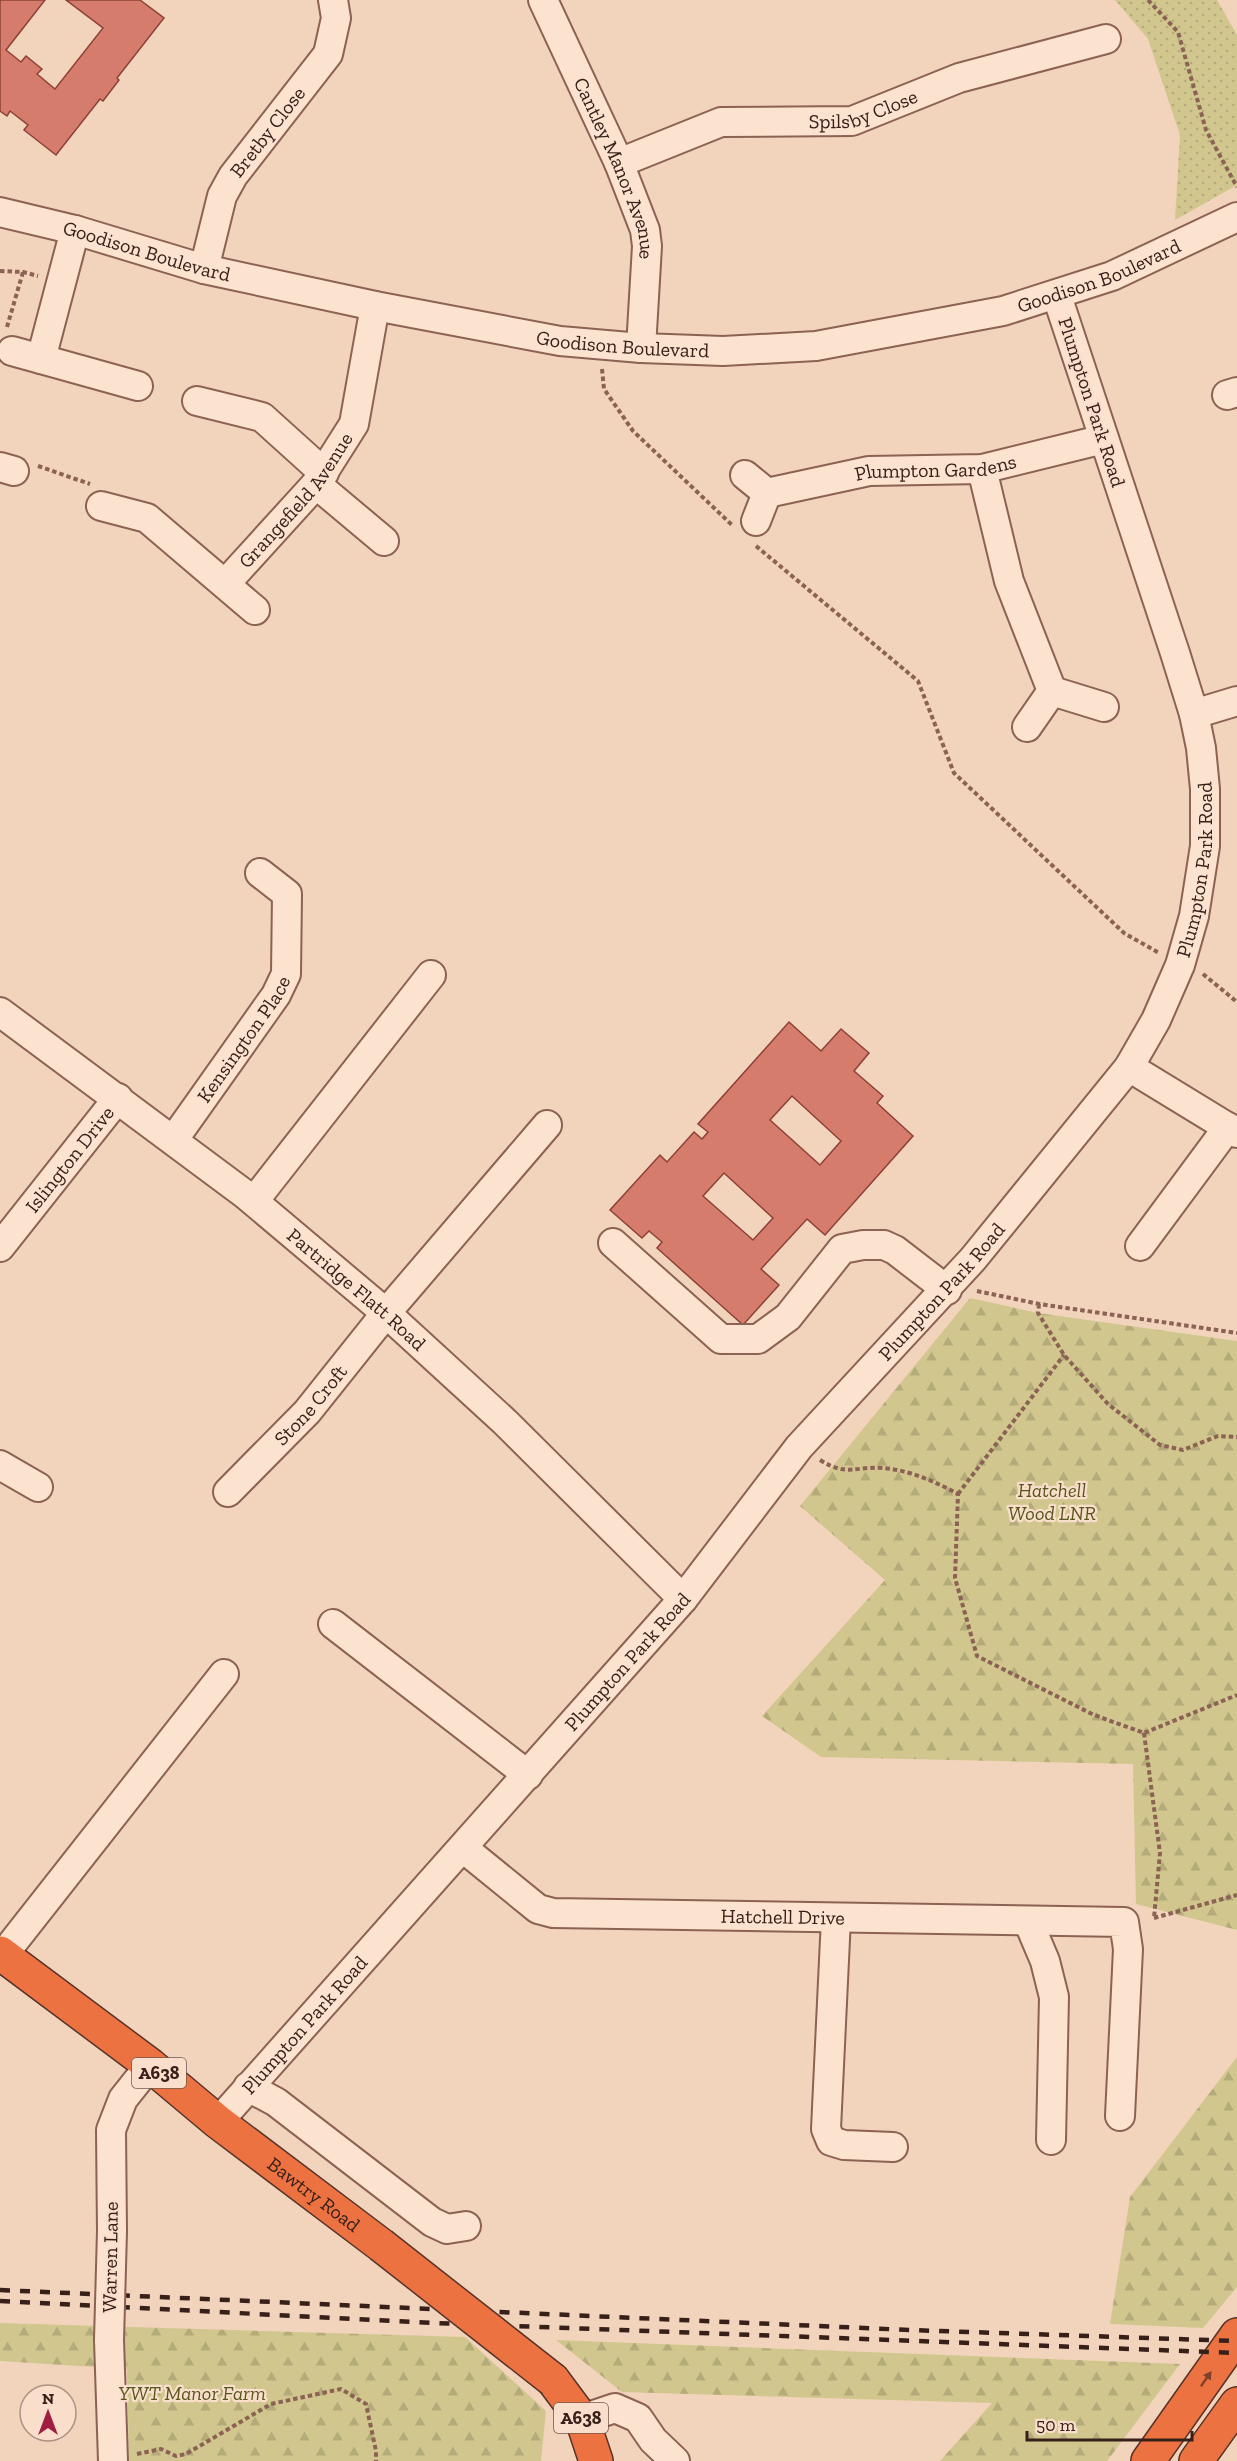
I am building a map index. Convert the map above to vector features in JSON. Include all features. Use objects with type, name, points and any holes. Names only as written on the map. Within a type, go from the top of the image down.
[{"type":"highway","name":"Bawtry Road","points":[[2,1954],[150,2064],[218,2122],[381,2245],[553,2380],[582,2419],[596,2461]]},
{"type":"highway","points":[[1148,2461],[1237,2335]]},
{"type":"highway","points":[[1196,2461],[1237,2404]]},
{"type":"street","name":"Bretby Close","points":[[204,269],[222,196],[233,176],[328,54],[336,18],[333,0]]},
{"type":"street","name":"Cantley Manor Avenue","points":[[543,0],[619,163],[645,230],[647,246],[641,348]]},
{"type":"street","name":"Spilsby Close","points":[[619,163],[721,122],[852,121],[959,78],[1106,39]]},
{"type":"street","name":"Goodison Boulevard","points":[[0,212],[75,230],[204,269],[375,306],[560,341],[641,348],[723,351],[816,346],[1002,311],[1057,296],[1112,276],[1237,217]]},
{"type":"street","points":[[41,359],[75,230]]},
{"type":"street","name":"Plumpton Park Road","points":[[218,2122],[683,1599],[799,1447],[950,1286],[1129,1067],[1156,1020],[1180,965],[1194,915],[1205,846],[1205,789],[1194,714],[1057,296]]},
{"type":"street","name":"Grangefield Avenue","points":[[225,584],[320,478],[354,424],[375,306]]},
{"type":"street","points":[[8,344],[41,359],[138,386]]},
{"type":"street","points":[[197,401],[262,417],[384,541]]},
{"type":"street","name":"Plumpton Gardens","points":[[767,493],[869,471],[982,469],[1104,439]]},
{"type":"street","points":[[982,469],[1009,581],[1052,691]]},
{"type":"street","points":[[745,475],[767,493],[750,532]]},
{"type":"street","name":"Grangefield Avenue","points":[[101,506],[147,518],[255,610]]},
{"type":"street","points":[[1052,691],[1104,707]]},
{"type":"street","points":[[1027,727],[1052,691]]},
{"type":"street","points":[[1194,714],[1237,701]]},
{"type":"street","name":"Kensington Place","points":[[174,1139],[276,995],[286,974],[287,894],[260,873]]},
{"type":"street","points":[[254,1201],[431,975]]},
{"type":"street","name":"Partridge Flatt Road","points":[[0,1012],[174,1139],[254,1201],[386,1313],[505,1422],[683,1599]]},
{"type":"street","points":[[1129,1067],[1232,1130],[1140,1246]]},
{"type":"street","name":"Islington Drive","points":[[0,1247],[118,1098]]},
{"type":"street","name":"Stone Croft","points":[[228,1492],[306,1412],[386,1313],[547,1125]]},
{"type":"street","points":[[613,1243],[722,1339],[758,1339],[788,1317],[842,1249],[884,1245],[950,1286]]},
{"type":"street","points":[[0,1465],[38,1487]]},
{"type":"street","points":[[333,1624],[528,1774]]},
{"type":"street","points":[[2,1954],[224,1674]]},
{"type":"street","name":"Hatchell Drive","points":[[463,1848],[538,1910],[553,1914],[1124,1922]]},
{"type":"street","points":[[836,1918],[826,2128],[831,2141],[844,2145],[893,2147]]},
{"type":"street","points":[[1028,1921],[1045,1961],[1054,1997],[1051,2140]]},
{"type":"street","points":[[1120,2116],[1128,1949],[1124,1922]]},
{"type":"street","name":"Warren Lane","points":[[113,2460],[109,2340],[112,2231],[111,2130],[123,2099],[150,2064]]},
{"type":"street","points":[[248,2087],[276,2102],[432,2222],[447,2229],[466,2226]]},
{"type":"street","points":[[582,2419],[615,2408],[638,2418],[653,2440],[675,2461]]},
{"type":"path","points":[[1148,0],[1178,32],[1206,130],[1237,188]]},
{"type":"path","points":[[0,271],[24,272],[61,282]]},
{"type":"path","points":[[8,344],[24,272]]},
{"type":"path","points":[[599,344],[604,389],[633,431],[918,681],[954,773],[1124,933],[1180,965],[1204,974],[1237,1002]]},
{"type":"path","points":[[7,469],[18,459],[103,488],[101,506]]},
{"type":"path","points":[[950,1286],[1039,1304],[1237,1333]]},
{"type":"path","points":[[1039,1304],[1038,1313],[1064,1355],[1108,1404],[1160,1445],[1183,1450],[1218,1436],[1237,1437]]},
{"type":"path","points":[[1064,1355],[958,1494],[955,1578],[977,1656],[1094,1714],[1144,1733],[1237,1695]]},
{"type":"path","points":[[799,1447],[840,1471],[884,1468],[935,1481],[958,1494]]},
{"type":"path","points":[[1144,1733],[1160,1853],[1154,1918]]},
{"type":"path","points":[[1124,1922],[1154,1918],[1237,1895]]},
{"type":"path","points":[[113,2460],[161,2449],[176,2456],[186,2454],[271,2404],[341,2388],[366,2404],[376,2461]]},
{"type":"green space","points":[[1115,0],[1217,0],[1237,35],[1237,185],[1175,220],[1180,135],[1148,39]]},
{"type":"green space","name":"Hatchell Wood LNR","points":[[970,1298],[1038,1313],[1237,1341],[1237,1930],[1136,1904],[1133,1764],[821,1757],[762,1716],[885,1580],[800,1506]]},
{"type":"green space","points":[[1237,2057],[1237,2287],[1203,2328],[1110,2324],[1130,2197]]},
{"type":"green space","name":"YWT Manor Farm","points":[[0,2323],[465,2337],[546,2411],[541,2461],[129,2461],[127,2369],[0,2361]]},
{"type":"green space","points":[[556,2340],[1180,2364],[1107,2461],[940,2461],[992,2403],[622,2392]]},
{"type":"building","points":[[0,0],[45,0],[6,50],[21,62],[26,56],[42,69],[37,74],[55,89],[103,28],[66,0],[140,0],[164,18],[117,78],[119,80],[103,101],[100,99],[56,155],[24,130],[28,125],[10,111],[7,116],[0,111]]},
{"type":"building","points":[[789,1022],[821,1051],[841,1029],[869,1053],[854,1071],[883,1096],[877,1103],[913,1136],[825,1235],[807,1219],[761,1269],[779,1285],[743,1325],[657,1248],[662,1242],[649,1231],[642,1238],[610,1210],[660,1155],[667,1162],[694,1132],[702,1139],[708,1132],[698,1124]],"holes":[[[792,1096],[841,1141],[820,1165],[770,1120]],[[724,1173],[773,1218],[753,1240],[703,1196]]]},
{"type":"railway","points":[[0,2290],[909,2330],[1237,2341]]},
{"type":"railway","points":[[0,2301],[435,2323],[1237,2353]]}]
